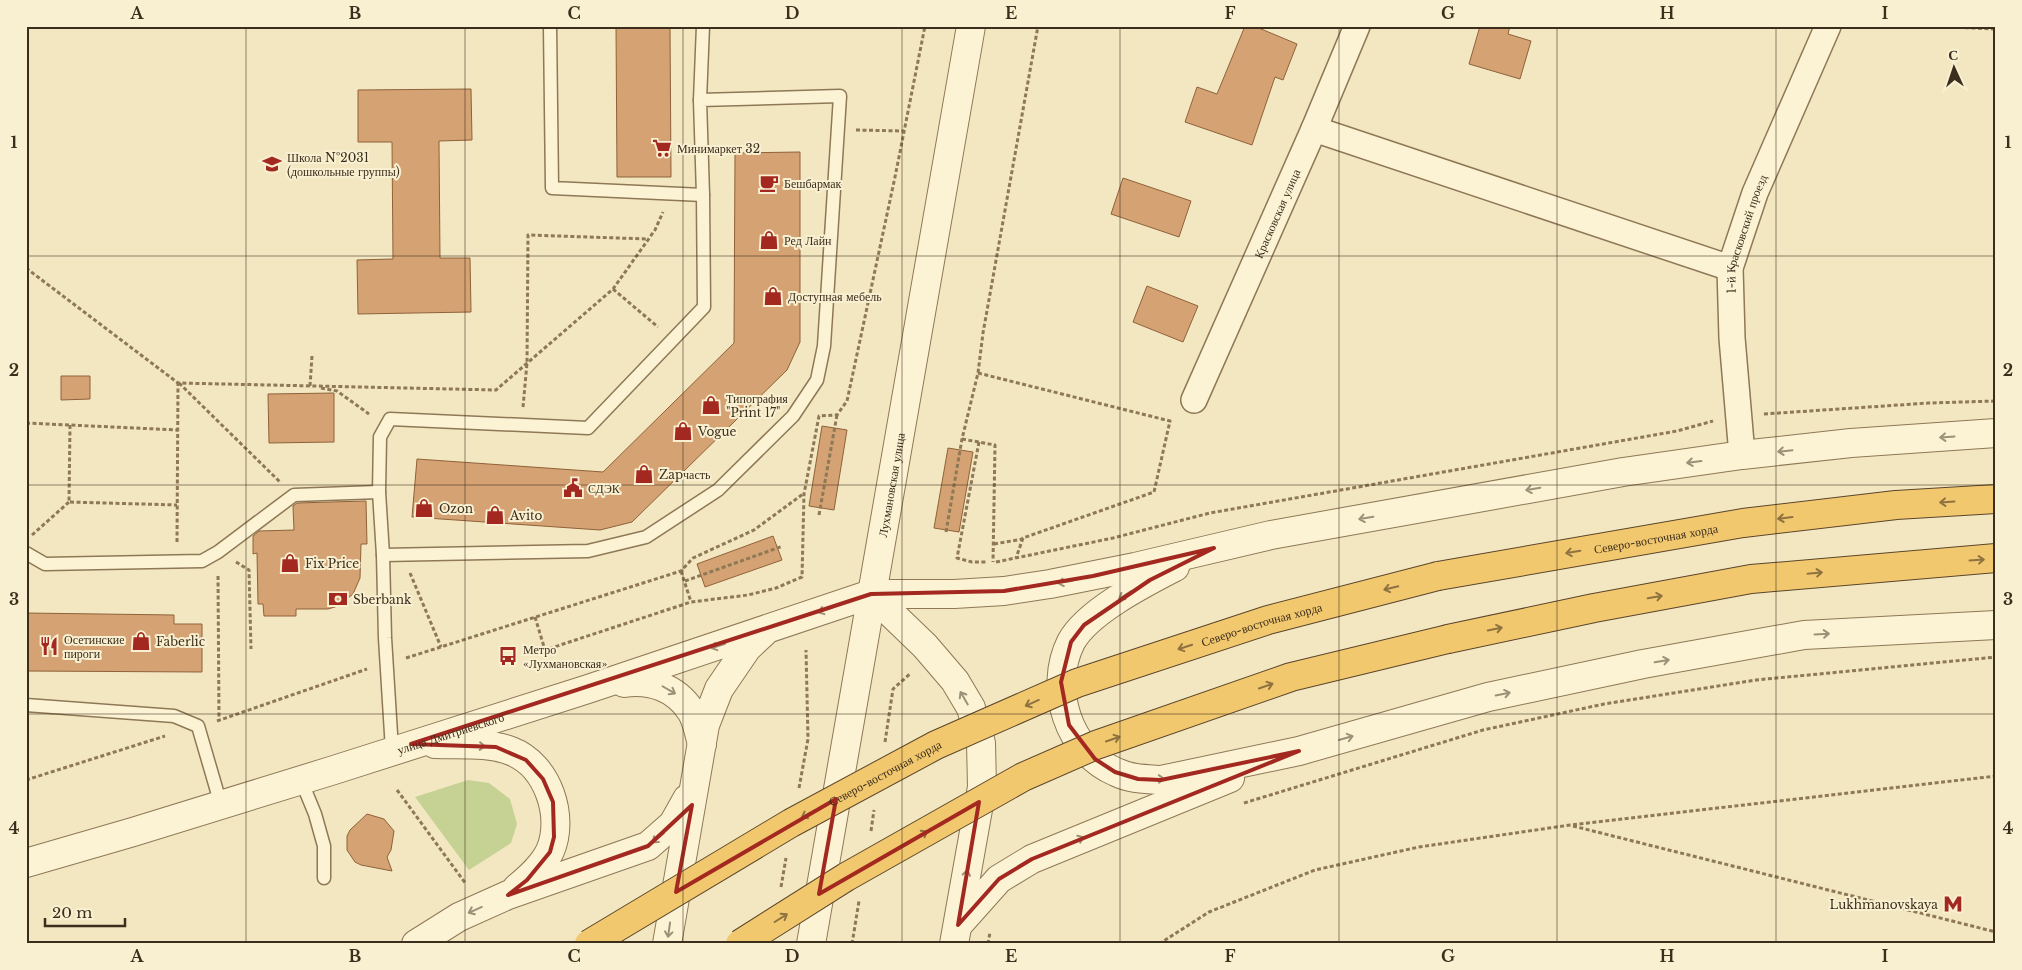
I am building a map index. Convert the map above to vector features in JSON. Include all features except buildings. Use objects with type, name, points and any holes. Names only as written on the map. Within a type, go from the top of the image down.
[{"type":"highway","name":"Северо-восточная хорда","points":[[589,944],[792,823],[928,750],[1077,683],[1268,620],[1438,576],[1743,523],[1896,505],[1996,499]]},
{"type":"highway","points":[[740,944],[846,877],[1023,777],[1096,745],[1291,677],[1448,639],[1594,608],[1752,579],[1996,558]]},
{"type":"street","name":"Лухмановская улица","points":[[811,944],[971,26]]},
{"type":"street","name":"Красковская улица","points":[[1194,400],[1314,129],[1357,26]]},
{"type":"street","name":"1-й Красковский проезд","points":[[1742,456],[1732,338],[1730,268],[1755,193],[1828,26]]},
{"type":"street","points":[[1314,129],[1730,268]]},
{"type":"street","points":[[1996,433],[1851,444],[1623,472],[1281,533],[1214,548],[1150,580],[1098,612],[1084,625],[1071,642],[1064,663],[1061,682],[1062,704],[1069,725],[1079,742],[1095,759],[1115,772],[1138,779],[1161,780],[1299,751],[1488,697],[1642,664],[1794,636],[1996,625]]},
{"type":"street","name":"улица Дмитриевского","points":[[26,862],[221,805],[588,689],[871,594],[954,594],[1022,588],[1093,576],[1214,548]]},
{"type":"street","points":[[871,594],[925,646],[955,680],[970,708],[982,743],[982,787],[956,934]]},
{"type":"street","points":[[667,944],[705,726],[719,689],[747,648],[764,631]]},
{"type":"street","points":[[588,689],[635,681],[661,685],[672,690],[692,712],[702,744]]},
{"type":"street","points":[[401,747],[496,747],[513,752],[526,760],[543,779],[554,802],[554,837],[550,852],[527,880],[508,895]]},
{"type":"street","points":[[956,934],[999,879],[1032,859],[1299,751]]},
{"type":"street","points":[[416,944],[460,917],[508,895],[648,846],[673,824],[696,785]]},
{"type":"lane","points":[[550,26],[552,188],[703,195]]},
{"type":"lane","points":[[401,747],[387,663],[385,638],[383,555],[378,492],[380,437],[390,419],[588,428],[704,307],[700,100],[703,26]]},
{"type":"lane","points":[[383,555],[588,551],[646,537],[718,490],[794,416],[817,380],[824,346],[840,96],[700,100]]},
{"type":"lane","points":[[26,553],[45,564],[202,561],[218,552],[294,495],[378,492]]},
{"type":"lane","points":[[26,705],[174,716],[198,726],[221,805]]},
{"type":"lane","points":[[301,780],[315,814],[324,846],[324,878]]},
{"type":"path","points":[[819,516],[837,415],[847,401],[925,26]]},
{"type":"path","points":[[946,532],[962,439],[978,373],[985,323],[1038,26]]},
{"type":"path","points":[[1926,26],[1996,29]]},
{"type":"path","points":[[838,130],[904,131]]},
{"type":"path","points":[[178,383],[496,390],[613,289],[655,230],[672,195]]},
{"type":"path","points":[[522,425],[527,363],[528,235],[648,239]]},
{"type":"path","points":[[26,268],[178,383],[294,495]]},
{"type":"path","points":[[613,289],[673,339]]},
{"type":"path","points":[[310,386],[312,356]]},
{"type":"path","points":[[978,373],[1170,421],[1154,492],[1023,538],[994,544]]},
{"type":"path","points":[[176,561],[178,383]]},
{"type":"path","points":[[310,386],[337,391],[386,426]]},
{"type":"path","points":[[1760,414],[1928,403],[1996,401]]},
{"type":"path","points":[[805,582],[802,577],[804,494],[819,416],[837,415]]},
{"type":"path","points":[[26,423],[178,430]]},
{"type":"path","points":[[69,502],[70,425]]},
{"type":"path","points":[[962,439],[995,445],[994,562]]},
{"type":"path","points":[[957,558],[978,442]]},
{"type":"path","points":[[26,780],[219,720],[440,646],[681,571],[692,558],[754,530],[804,494]]},
{"type":"path","points":[[26,540],[69,502],[177,505]]},
{"type":"path","points":[[1016,558],[1023,538]]},
{"type":"path","points":[[685,581],[782,546]]},
{"type":"path","points":[[218,552],[249,570],[251,649]]},
{"type":"path","points":[[218,552],[219,720]]},
{"type":"path","points":[[403,556],[440,646]]},
{"type":"path","points":[[681,571],[691,602]]},
{"type":"path","points":[[535,617],[545,650],[691,602],[748,595],[776,588],[802,577]]},
{"type":"path","points":[[1237,806],[1363,765],[1483,730],[1604,704],[1756,680],[1996,656]]},
{"type":"path","points":[[1159,944],[1209,912],[1315,870],[1419,847],[1570,825],[1996,776]]},
{"type":"path","points":[[397,790],[467,885]]},
{"type":"path","points":[[1570,825],[1996,932]]},
{"type":"path","points":[[988,944],[991,928]]},
{"type":"highlighted area","points":[[1214,548],[1150,580],[1084,625],[1071,642],[1061,682],[1069,725],[1095,759],[1115,772],[1138,779],[1161,780],[1299,751],[1032,859],[999,879],[958,925],[979,802],[819,894],[836,799],[676,892],[692,805],[648,846],[508,895],[527,880],[550,852],[554,837],[553,802],[543,779],[526,760],[496,747],[411,744],[871,594],[1004,591],[1093,576]]},
{"type":"green space","points":[[468,780],[489,783],[510,799],[517,824],[511,843],[469,870],[415,797]]},
{"type":"place","name":"Минимаркет 32","points":[[662,148]]},
{"type":"place","name":"Школа №2031 (дошкольные группы)","points":[[272,164]]},
{"type":"place","name":"Бешбармак","points":[[769,183]]},
{"type":"place","name":"Ред Лайн","points":[[769,240]]},
{"type":"place","name":"Доступная мебель","points":[[773,296]]},
{"type":"place","name":"Типография \"Print 17\"","points":[[711,405]]},
{"type":"place","name":"Vogue","points":[[683,431]]},
{"type":"place","name":"Zapчасть","points":[[644,474]]},
{"type":"place","name":"СДЭК","points":[[573,488]]},
{"type":"place","name":"Ozon","points":[[424,508]]},
{"type":"place","name":"Avito","points":[[495,515]]},
{"type":"place","name":"Fix Price","points":[[290,563]]},
{"type":"place","name":"Sberbank","points":[[338,599]]},
{"type":"place","name":"Faberlic","points":[[141,641]]},
{"type":"place","name":"Осетинские пироги","points":[[49,646]]},
{"type":"place","name":"Метро «Лухмановская»","points":[[508,656]]},
{"type":"place","name":"Lukhmanovskaya","points":[[1953,904]]}]
